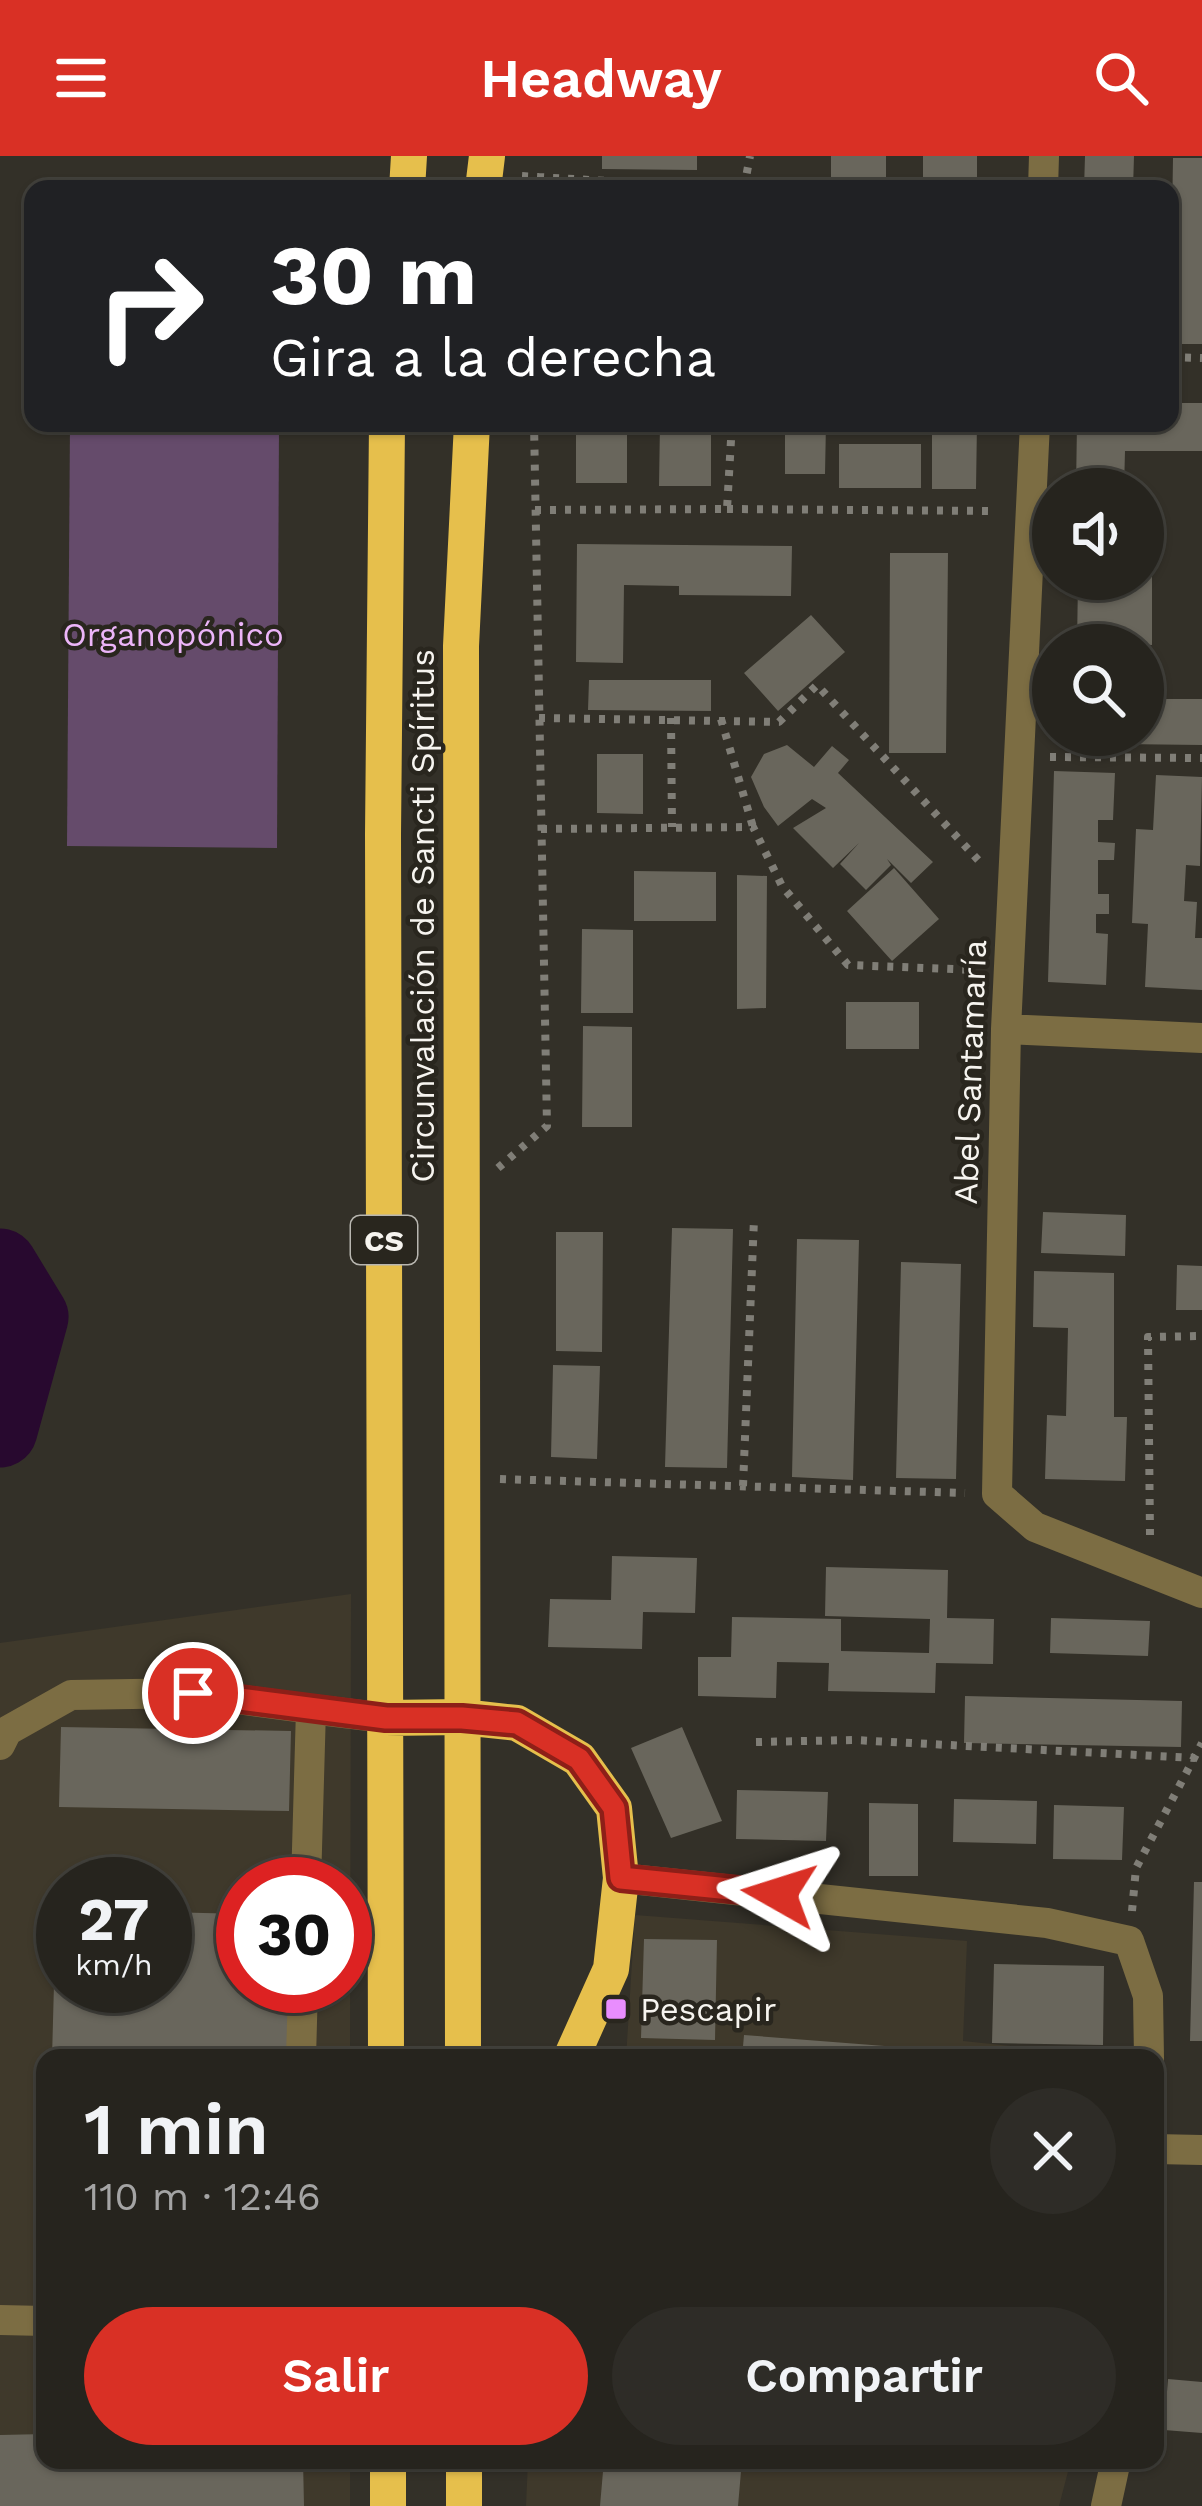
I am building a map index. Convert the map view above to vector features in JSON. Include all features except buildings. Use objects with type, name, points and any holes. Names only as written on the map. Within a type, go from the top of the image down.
[{"type":"highway","name":"Circunvalación de Sancti Spíritus","points":[[386,2049],[383,834],[387,432]]},
{"type":"highway","name":"Circunvalación de Sancti Spíritus","points":[[463,2049],[460,646],[472,432]]},
{"type":"highway","points":[[386,1718],[517,1723],[579,1759],[614,1808],[621,1878],[611,1969],[575,2049]]},
{"type":"highway","points":[[388,2469],[388,2506]]},
{"type":"highway","points":[[464,2469],[464,2506]]},
{"type":"street","name":"Abel Santamaría","points":[[997,1494],[1008,971],[1034,432]]},
{"type":"street","points":[[1006,1029],[1202,1038]]},
{"type":"street","points":[[997,1494],[1035,1527],[1202,1593]]},
{"type":"street","points":[[0,1745],[7,1731],[71,1695],[193,1693],[386,1718]]},
{"type":"street","points":[[307,1857],[311,1709]]},
{"type":"street","points":[[621,1878],[1047,1923],[1129,1941],[1148,1996],[1149,2049]]},
{"type":"street","points":[[301,2049],[302,2013]]},
{"type":"street","points":[[1164,2149],[1202,2150]]},
{"type":"street","points":[[0,2320],[36,2320]]},
{"type":"street","points":[[1106,2506],[1114,2469]]},
{"type":"path","points":[[538,177],[594,180]]},
{"type":"path","points":[[461,1201],[547,1126],[534,432]]},
{"type":"path","points":[[728,508],[732,432]]},
{"type":"path","points":[[535,509],[1030,511]]},
{"type":"path","points":[[539,718],[779,722],[818,685],[1012,898]]},
{"type":"path","points":[[670,718],[672,827]]},
{"type":"path","points":[[721,719],[753,826],[782,886],[848,965],[1008,971]]},
{"type":"path","points":[[1018,757],[1202,758]]},
{"type":"path","points":[[541,829],[753,826]]},
{"type":"path","points":[[742,1486],[754,1219]]},
{"type":"path","points":[[1150,1573],[1148,1337],[1202,1336]]},
{"type":"path","points":[[462,1478],[997,1494]]},
{"type":"path","points":[[756,1742],[854,1740],[1195,1758]]},
{"type":"path","points":[[1129,1941],[1136,1868],[1202,1743]]},
{"type":"shaded area","points":[[351,1594],[350,1857],[216,1857],[216,2013],[350,2013],[350,2049],[36,2049],[36,2469],[350,2469],[350,2506],[0,2506],[0,1643]]},
{"type":"shaded area","name":"Pescapir","points":[[635,1915],[967,1941],[963,2041],[1040,2049],[627,2049]]},
{"type":"shaded area","points":[[528,2469],[1069,2469],[1059,2506],[526,2506]]},
{"type":"green space","name":"Organopónico","points":[[70,432],[279,432],[277,848],[67,846]]},
{"type":"waterway","points":[[0,1266],[31,1317],[0,1430]]},
{"type":"place","name":"Pescapir","points":[[616,2009]]},
{"type":"route","points":[[193,1693],[386,1718],[517,1723],[579,1759],[614,1808],[621,1878],[779,1894]]}]
